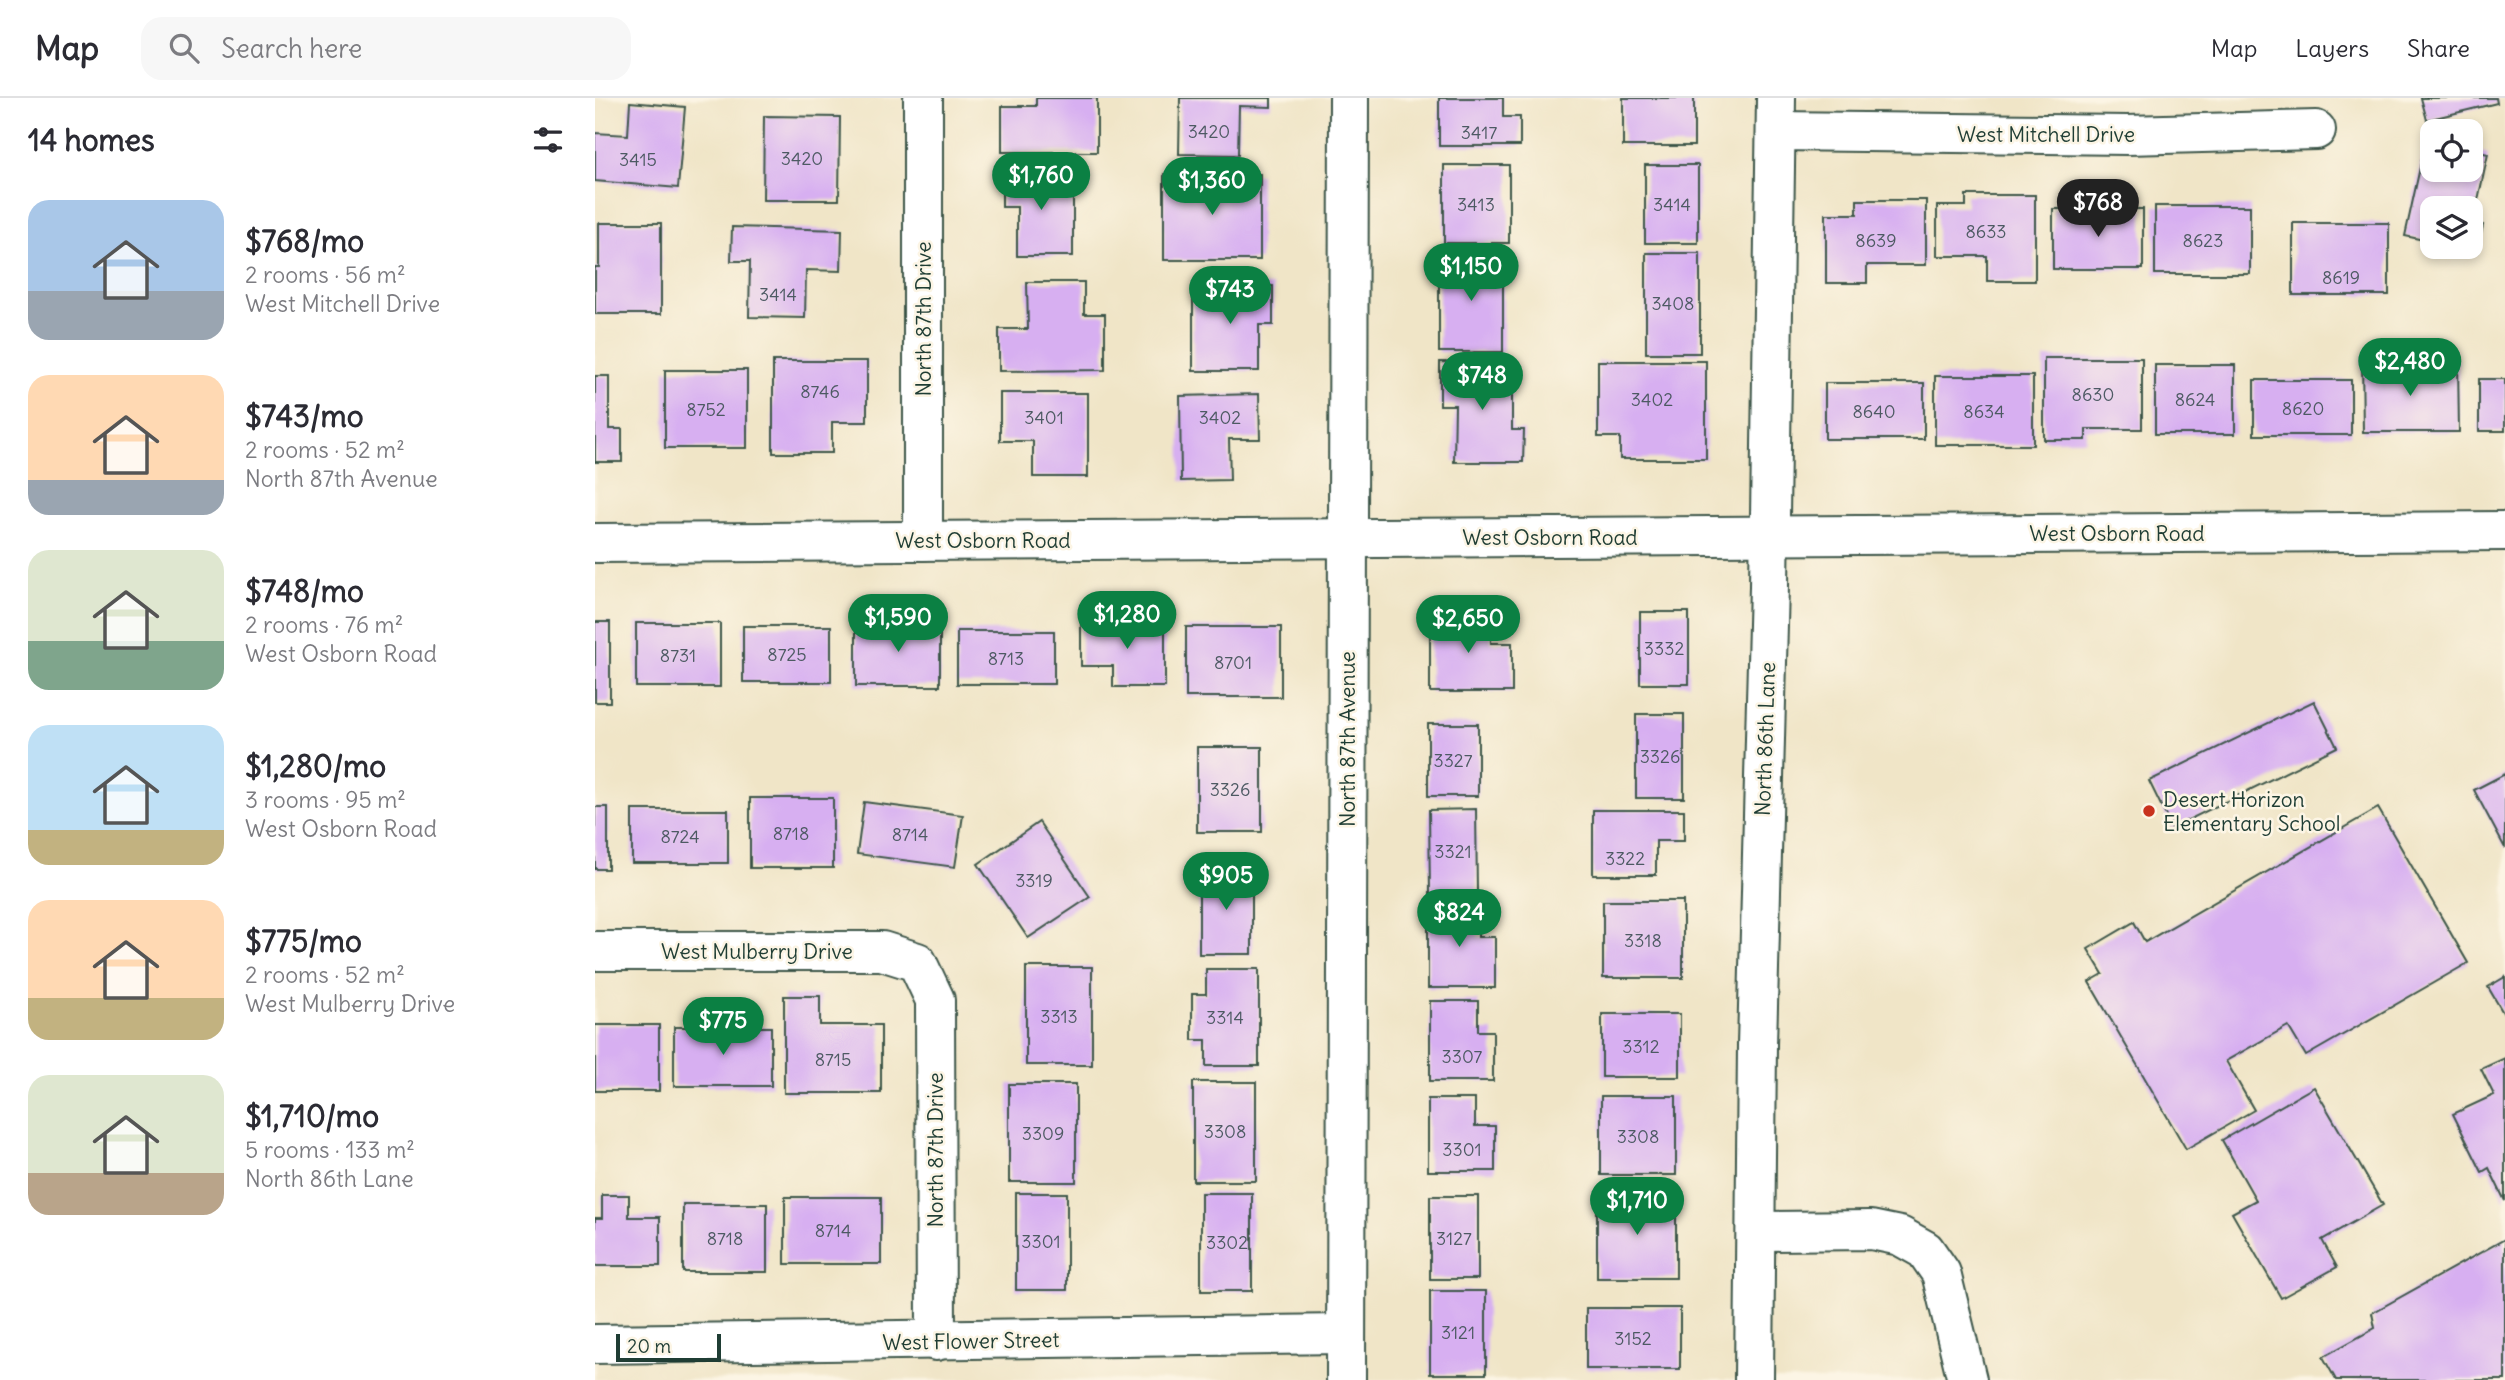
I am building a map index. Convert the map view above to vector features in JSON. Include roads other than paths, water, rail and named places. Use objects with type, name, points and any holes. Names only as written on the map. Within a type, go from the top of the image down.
[{"type":"street","name":"North 87th Drive","points":[[923,98],[923,541]]},
{"type":"street","name":"North 87th Avenue","points":[[1346,1380],[1349,98]]},
{"type":"street","name":"West Mitchell Drive","points":[[1776,114],[2127,135],[2316,130]]},
{"type":"street","name":"North 86th Lane","points":[[1754,1380],[1757,1045],[1776,114]]},
{"type":"street","name":"West Osborn Road","points":[[595,543],[2505,531]]},
{"type":"street","name":"West Mulberry Drive","points":[[595,951],[882,951],[918,962]]},
{"type":"street","name":"North 87th Drive","points":[[918,962],[935,1000],[936,1341]]},
{"type":"street","points":[[1756,1231],[1871,1230],[1900,1236],[1925,1250],[1941,1273],[1967,1380]]},
{"type":"street","name":"West Flower Street","points":[[595,1345],[1346,1334]]},
{"type":"place","name":"Desert Horizon Elementary School","points":[[2149,811]]}]
